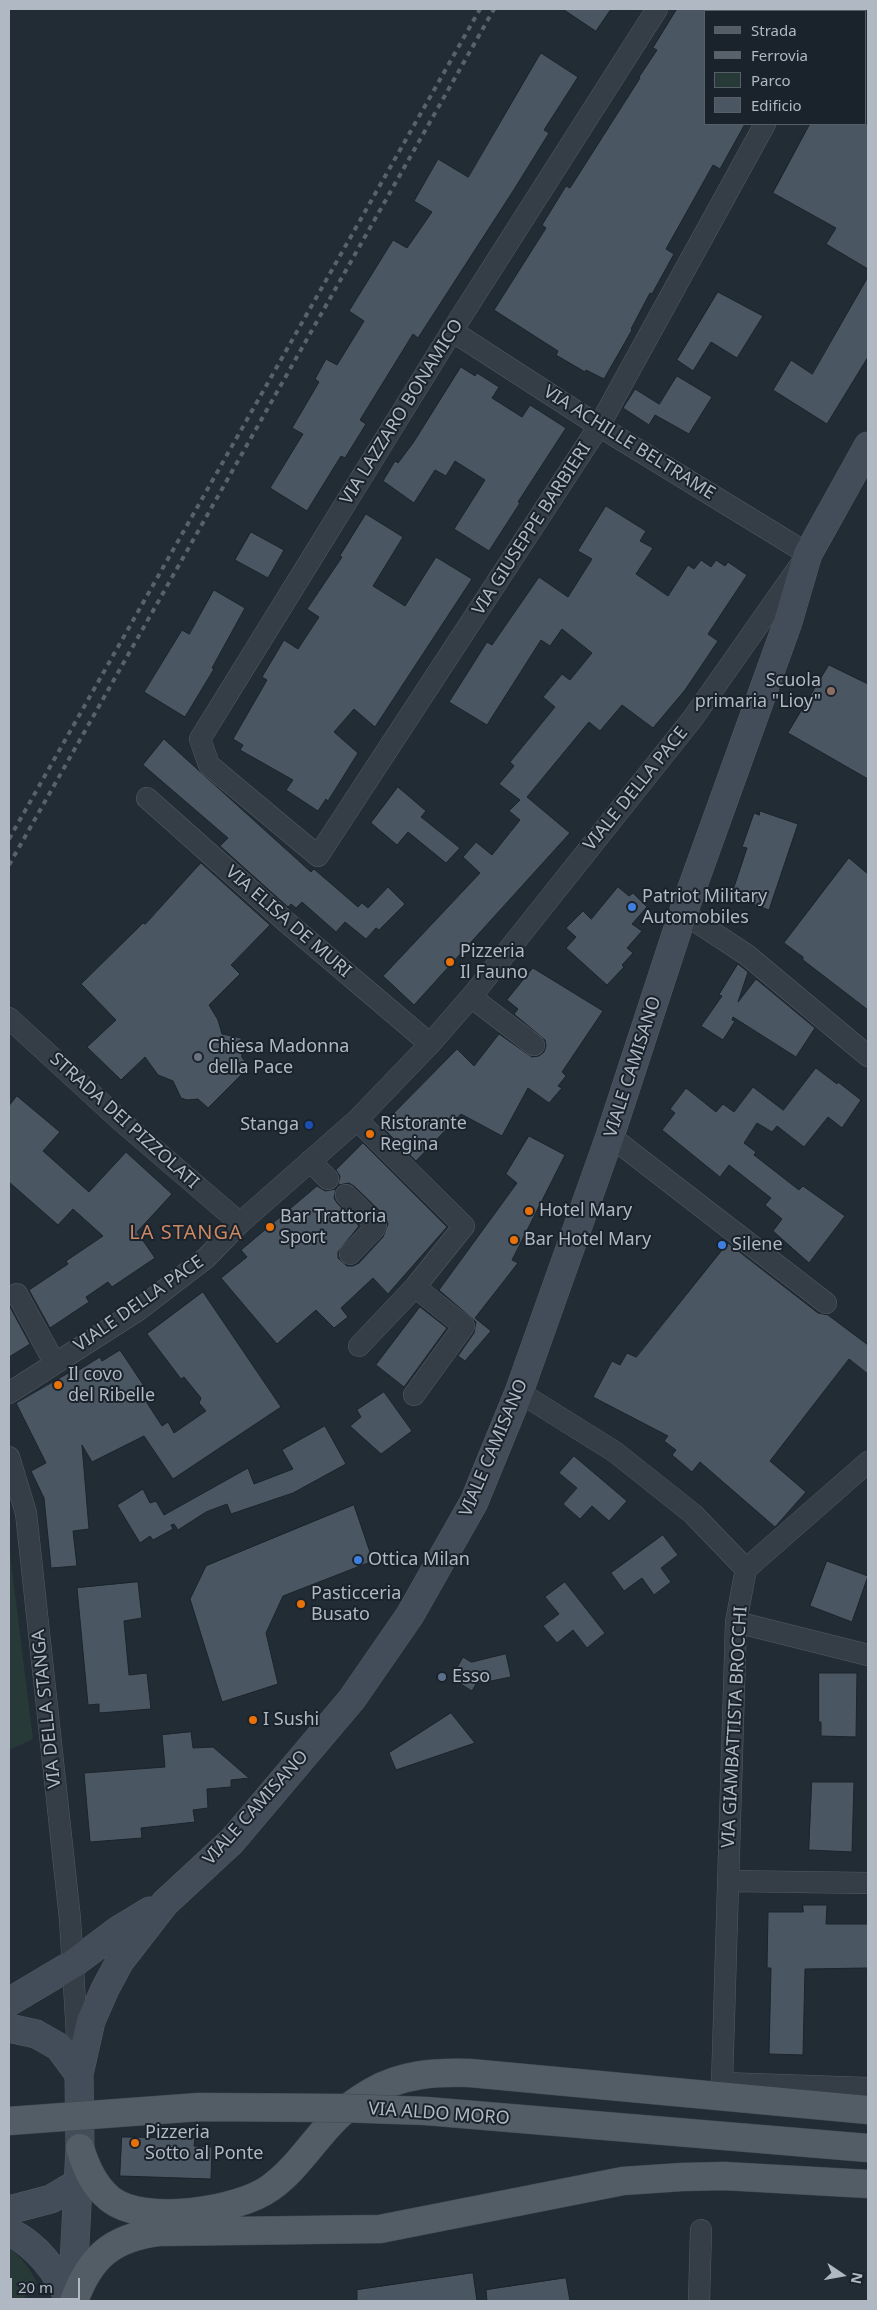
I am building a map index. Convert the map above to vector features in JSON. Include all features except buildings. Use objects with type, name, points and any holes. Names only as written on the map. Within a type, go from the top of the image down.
[{"type":"main road","name":"VIALE DELLA PACE","points":[[808,554],[868,446]]},
{"type":"main road","name":"VIALE CAMISANO","points":[[71,2301],[80,2148],[79,2074],[91,2021],[120,1961],[165,1903],[232,1840],[352,1699],[410,1615],[474,1502],[519,1392],[610,1136],[683,913],[788,622],[808,554]]},
{"type":"main road","name":"VIALE CAMISANO","points":[[9,2002],[73,1964],[117,1932],[165,1903]]},
{"type":"main road","points":[[9,2028],[36,2034],[59,2047],[79,2074]]},
{"type":"main road","points":[[80,2148],[88,2173],[104,2193],[121,2205],[147,2212],[171,2213],[219,2207],[258,2196],[271,2187],[298,2161],[338,2116],[354,2103],[392,2082],[424,2074],[470,2073],[868,2110]]},
{"type":"main road","name":"VIA ALDO MORO","points":[[9,2121],[198,2107],[340,2108],[426,2111],[868,2148]]},
{"type":"main road","points":[[71,2301],[82,2280],[99,2256],[110,2248],[136,2235],[158,2232],[380,2229],[623,2181],[724,2176],[868,2184]]},
{"type":"main road","points":[[9,2210],[51,2199],[78,2183]]},
{"type":"main road","points":[[271,2187],[265,2203],[269,2210],[287,2224],[308,2229]]},
{"type":"main road","points":[[9,2232],[36,2250],[71,2301]]},
{"type":"street","name":"VIA LAZZARO BONAMICO","points":[[259,808],[209,764],[200,739],[452,331],[657,9]]},
{"type":"street","name":"VIA GIUSEPPE BARBIERI","points":[[259,808],[318,856],[599,426],[764,125]]},
{"type":"street","name":"VIA ACHILLE BELTRAME","points":[[452,331],[599,426],[808,554]]},
{"type":"street","name":"VIALE DELLA PACE","points":[[9,1393],[152,1299],[206,1258],[240,1223],[357,1120],[430,1044],[471,997],[693,718],[808,554]]},
{"type":"street","name":"VIA ELISA DE MURI","points":[[147,798],[284,920],[430,1044]]},
{"type":"street","points":[[683,913],[747,955],[868,1056]]},
{"type":"street","points":[[471,997],[534,1045]]},
{"type":"street","name":"STRADA DEI PIZZOLATI","points":[[9,1018],[120,1120],[240,1223]]},
{"type":"street","points":[[357,1120],[464,1226],[415,1287],[359,1346]]},
{"type":"street","points":[[610,1136],[826,1303]]},
{"type":"street","points":[[310,1161],[328,1179]]},
{"type":"street","points":[[346,1195],[376,1225],[350,1254]]},
{"type":"street","points":[[414,1395],[464,1326],[415,1287]]},
{"type":"street","name":"VIALE DELLA PACE","points":[[17,1294],[54,1362]]},
{"type":"street","points":[[519,1392],[615,1452],[693,1514],[746,1569],[868,1462]]},
{"type":"street","name":"VIA DELLA STANGA","points":[[9,1457],[26,1513],[60,1824],[73,1964],[79,2074]]},
{"type":"street","name":"VIA GIAMBATTISTA BROCCHI","points":[[746,1569],[736,1622],[722,2084],[868,2088]]},
{"type":"street","points":[[736,1622],[868,1655]]},
{"type":"street","points":[[728,1881],[868,1883]]},
{"type":"street","points":[[699,2301],[700,2230]]},
{"type":"green space","points":[[9,1545],[33,1739],[9,1750]]},
{"type":"green space","points":[[9,2248],[26,2264],[37,2284],[21,2301],[9,2301]]},
{"type":"railway","points":[[9,839],[480,9]]},
{"type":"railway","points":[[9,865],[494,9]]},
{"type":"place","name":"Scuola primaria \"Lioy\"","points":[[831,691]]},
{"type":"place","name":"Patriot Military Automobiles","points":[[632,907]]},
{"type":"place","name":"Pizzeria Il Fauno","points":[[450,962]]},
{"type":"place","name":"Chiesa Madonna della Pace","points":[[198,1057]]},
{"type":"place","name":"Stanga","points":[[309,1125]]},
{"type":"place","name":"Ristorante Regina","points":[[370,1134]]},
{"type":"place","name":"Hotel Mary","points":[[529,1211]]},
{"type":"place","name":"Bar Trattoria Sport","points":[[270,1227]]},
{"type":"place","name":"Bar Hotel Mary","points":[[514,1240]]},
{"type":"place","name":"Silene","points":[[722,1245]]},
{"type":"place","name":"Il covo del Ribelle","points":[[58,1385]]},
{"type":"place","name":"Ottica Milan","points":[[358,1560]]},
{"type":"place","name":"Pasticceria Busato","points":[[301,1604]]},
{"type":"place","name":"Esso","points":[[442,1677]]},
{"type":"place","name":"I Sushi","points":[[253,1720]]},
{"type":"place","name":"Pizzeria Sotto al Ponte","points":[[135,2143]]},
{"type":"district","name":"LA STANGA","points":[[186,1233]]}]
